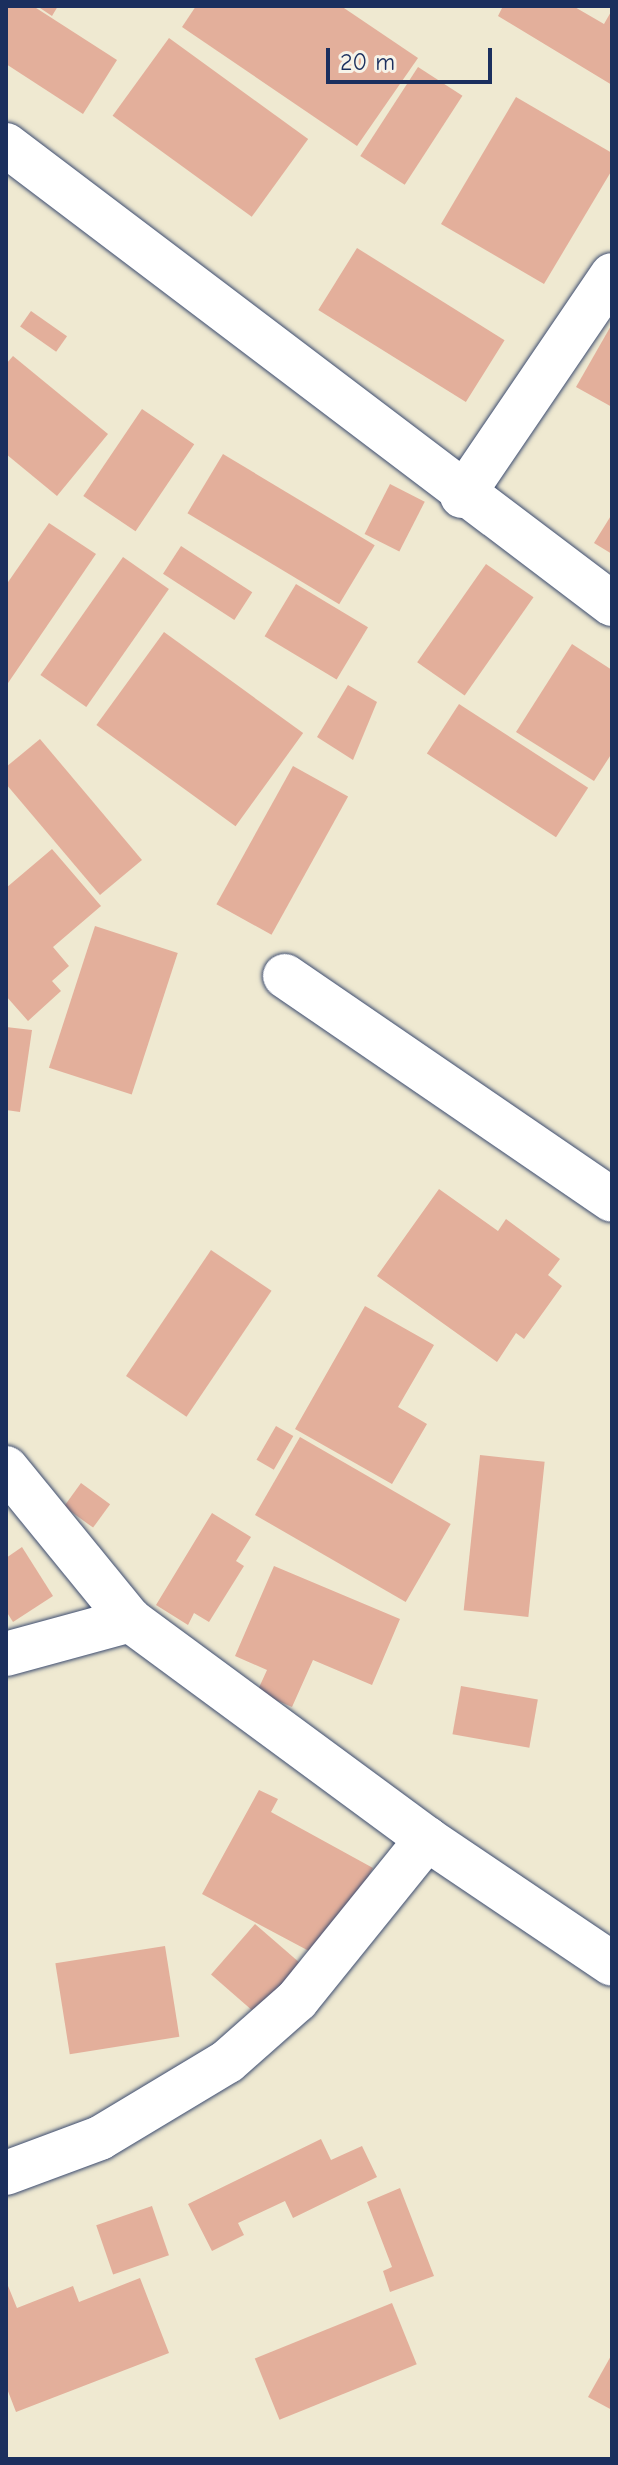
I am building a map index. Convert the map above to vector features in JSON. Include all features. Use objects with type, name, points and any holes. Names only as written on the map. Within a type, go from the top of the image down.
[{"type":"street","points":[[6,145],[462,496],[612,604]]},
{"type":"street","points":[[462,496],[612,275]]},
{"type":"street","points":[[285,976],[612,1200]]},
{"type":"street","points":[[6,1468],[130,1620],[427,1839],[612,1964]]},
{"type":"street","points":[[6,1654],[130,1620]]},
{"type":"street","points":[[6,2173],[100,2138],[228,2061],[297,2000],[427,1839]]},
{"type":"building","points":[[6,6],[33,6],[117,60],[83,114],[6,64]]},
{"type":"building","points":[[37,6],[58,6],[52,16]]},
{"type":"building","points":[[196,6],[341,6],[418,58],[357,146],[182,27]]},
{"type":"building","points":[[503,6],[573,6],[604,24],[612,10],[612,85],[498,16]]},
{"type":"building","points":[[169,38],[308,139],[252,217],[113,116]]},
{"type":"building","points":[[418,67],[462,96],[405,185],[360,156]]},
{"type":"building","points":[[516,97],[612,153],[612,170],[544,284],[441,224]]},
{"type":"building","points":[[357,248],[505,340],[466,402],[318,310]]},
{"type":"building","points":[[31,311],[67,336],[56,352],[20,327]]},
{"type":"building","points":[[612,324],[612,407],[576,387]]},
{"type":"building","points":[[13,356],[108,434],[57,496],[6,454],[6,364]]},
{"type":"building","points":[[142,409],[194,444],[136,531],[83,496]]},
{"type":"building","points":[[223,454],[375,545],[339,604],[187,513]]},
{"type":"building","points":[[390,484],[425,502],[399,552],[365,534]]},
{"type":"building","points":[[612,514],[612,554],[594,543]]},
{"type":"building","points":[[49,523],[96,554],[6,686],[6,585]]},
{"type":"building","points":[[181,546],[252,592],[234,620],[163,574]]},
{"type":"building","points":[[123,557],[169,589],[86,707],[40,675]]},
{"type":"building","points":[[486,564],[534,597],[465,696],[417,662]]},
{"type":"building","points":[[296,584],[368,627],[337,680],[265,636]]},
{"type":"building","points":[[164,632],[303,733],[236,826],[96,725]]},
{"type":"building","points":[[572,644],[612,670],[612,753],[594,781],[516,732]]},
{"type":"building","points":[[348,685],[377,702],[353,760],[317,737]]},
{"type":"building","points":[[459,704],[588,788],[556,837],[427,753]]},
{"type":"building","points":[[40,739],[142,860],[100,895],[6,784],[6,767]]},
{"type":"building","points":[[293,766],[348,797],[272,935],[216,904]]},
{"type":"building","points":[[52,849],[101,906],[53,947],[69,966],[52,981],[61,991],[28,1021],[6,996],[6,888]]},
{"type":"building","points":[[95,926],[178,953],[132,1095],[49,1068]]},
{"type":"building","points":[[6,1027],[32,1030],[20,1112],[6,1110]]},
{"type":"building","points":[[439,1189],[498,1231],[506,1219],[560,1259],[548,1275],[562,1286],[524,1339],[516,1333],[497,1362],[377,1276]]},
{"type":"building","points":[[211,1250],[272,1291],[187,1417],[126,1376]]},
{"type":"building","points":[[365,1306],[434,1345],[398,1407],[427,1424],[392,1484],[295,1429]]},
{"type":"building","points":[[276,1426],[293,1436],[274,1470],[256,1460]]},
{"type":"building","points":[[300,1437],[451,1524],[406,1602],[255,1515]]},
{"type":"building","points":[[480,1455],[545,1462],[528,1617],[464,1610]]},
{"type":"building","points":[[81,1483],[110,1504],[93,1528],[64,1506]]},
{"type":"building","points":[[212,1513],[251,1537],[236,1561],[244,1566],[209,1622],[194,1613],[188,1625],[156,1605]]},
{"type":"building","points":[[22,1547],[53,1596],[13,1622],[6,1611],[6,1558]]},
{"type":"building","points":[[274,1566],[400,1619],[372,1685],[313,1660],[292,1707],[257,1692],[267,1670],[235,1656]]},
{"type":"building","points":[[461,1686],[538,1700],[529,1748],[452,1734]]},
{"type":"building","points":[[259,1790],[278,1799],[271,1812],[373,1868],[324,1959],[202,1894]]},
{"type":"building","points":[[255,1924],[306,1969],[262,2019],[211,1975]]},
{"type":"building","points":[[165,1946],[179,2037],[70,2054],[55,1963]]},
{"type":"building","points":[[321,2139],[331,2160],[362,2146],[377,2177],[293,2218],[285,2201],[238,2223],[244,2235],[212,2251],[188,2204]]},
{"type":"building","points":[[400,2188],[434,2276],[390,2292],[383,2271],[392,2267],[367,2202]]},
{"type":"building","points":[[152,2206],[169,2255],[113,2274],[96,2225]]},
{"type":"building","points":[[140,2278],[169,2353],[16,2412],[6,2386],[6,2281],[17,2308],[73,2286],[79,2302]]},
{"type":"building","points":[[392,2303],[417,2364],[280,2420],[255,2358]]},
{"type":"building","points":[[612,2354],[612,2410],[588,2397]]}]
